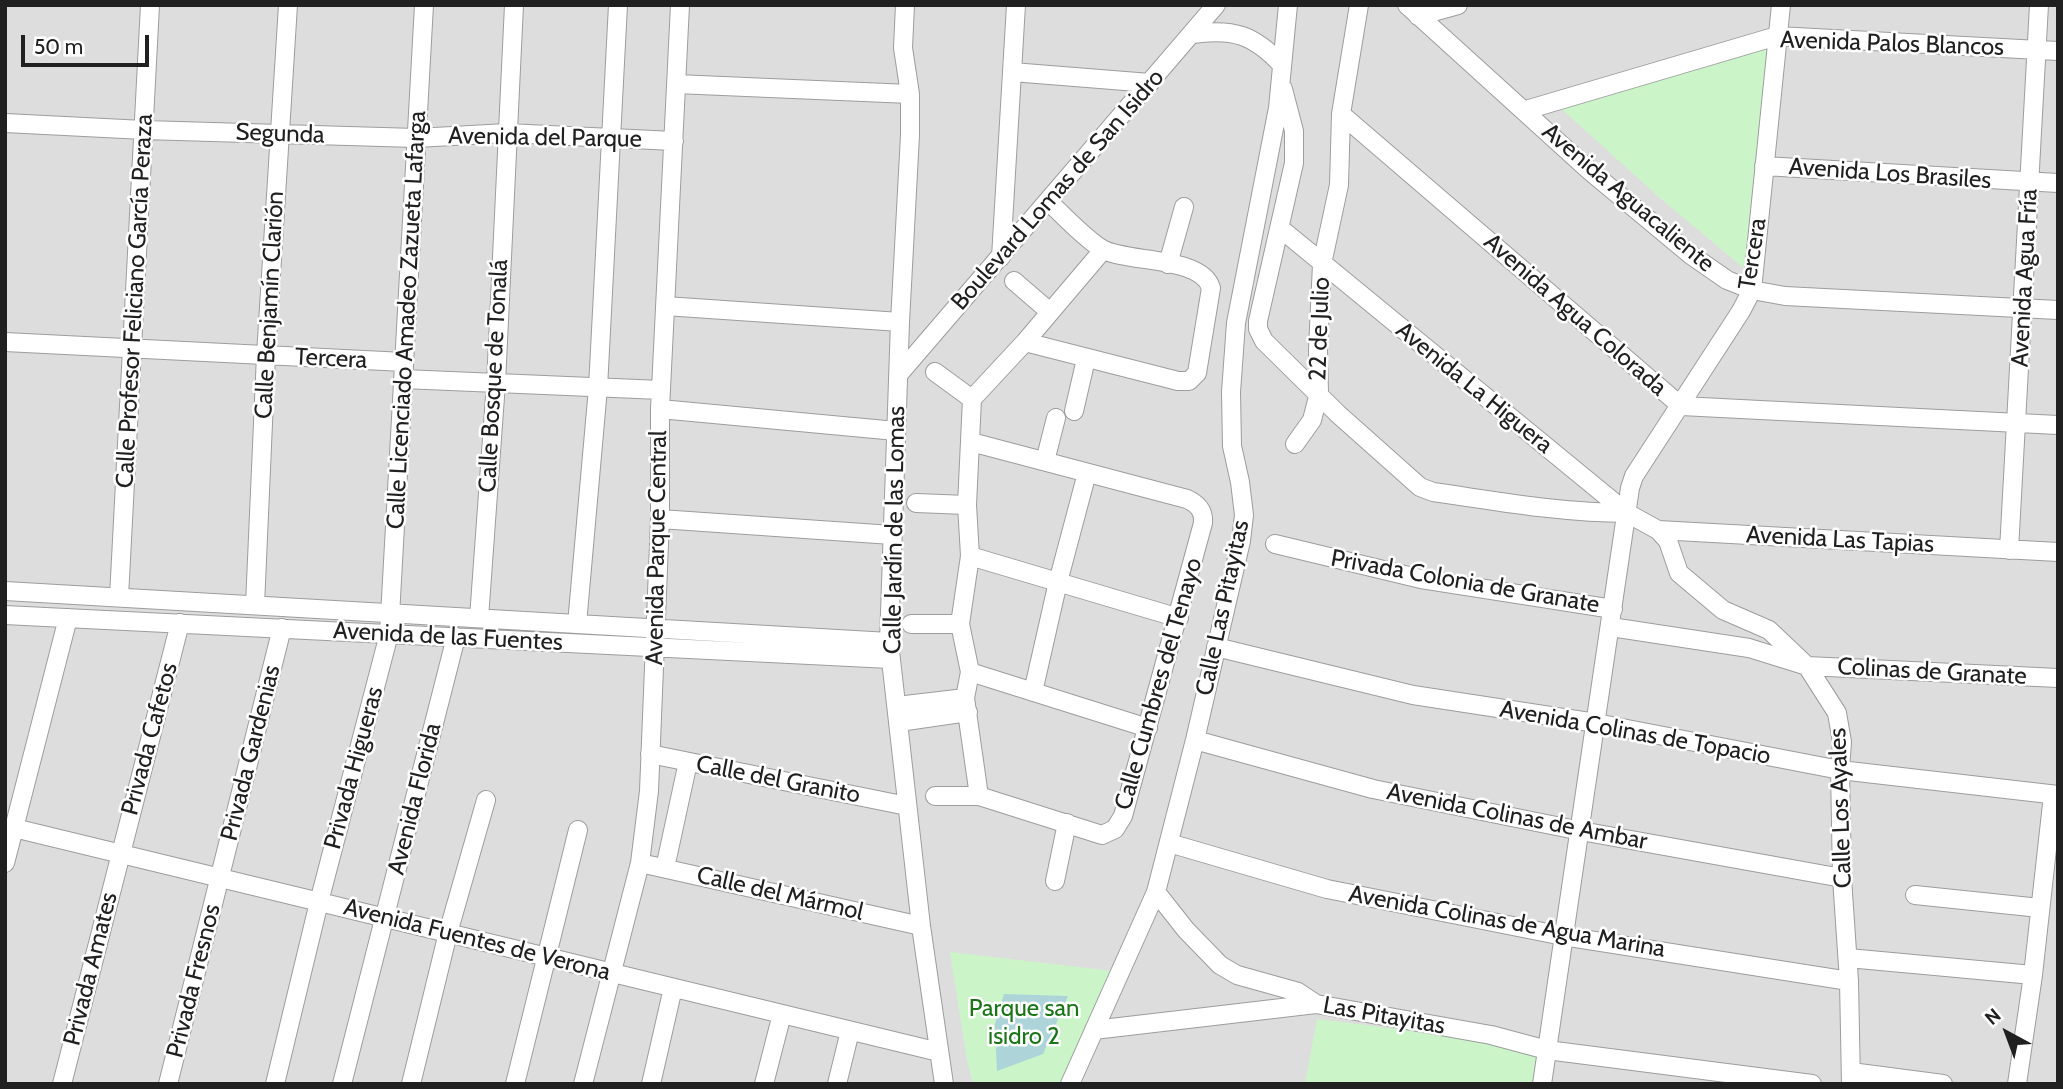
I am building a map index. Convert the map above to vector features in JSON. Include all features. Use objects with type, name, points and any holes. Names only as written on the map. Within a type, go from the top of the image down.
[{"type":"street","name":"Calle Profesor Feliciano García Peraza","points":[[119,597],[150,5]]},
{"type":"street","name":"Calle Benjamín Clarión","points":[[255,605],[266,355],[288,5]]},
{"type":"street","name":"Calle Licenciado Amadeo Zazueta Lafarga","points":[[389,634],[424,5]]},
{"type":"street","name":"Calle Bosque de Tonalá","points":[[479,618],[496,383],[514,5]]},
{"type":"street","points":[[577,624],[598,388],[618,5]]},
{"type":"street","name":"Avenida Parque Central","points":[[583,1084],[640,863],[646,825],[656,647],[660,409],[680,5]]},
{"type":"street","name":"Calle Jardín de las Lomas","points":[[905,5],[903,48],[910,94],[892,535],[890,650],[921,926],[939,1052]]},
{"type":"street","points":[[1001,257],[1016,5]]},
{"type":"street","name":"Boulevard Lomas de San Isidro","points":[[899,374],[1216,5]]},
{"type":"street","name":"Calle Las Pitayitas","points":[[1094,1030],[1156,892],[1195,740],[1241,541],[1244,515],[1232,446],[1231,392],[1236,323],[1264,186],[1281,74],[1288,5]]},
{"type":"street","name":"22 de Julio","points":[[1359,5],[1341,114],[1339,185],[1322,264],[1318,393],[1413,481],[1433,492],[1540,508],[1589,513],[1626,513]]},
{"type":"street","name":"Tercera","points":[[1542,1084],[1630,488],[1634,476],[1681,406],[1752,290],[1781,5]]},
{"type":"street","name":"Avenida Agua Fría","points":[[2009,550],[2039,5]]},
{"type":"street","points":[[1412,11],[1448,7]]},
{"type":"street","name":"Avenida Aguacaliente","points":[[1412,11],[1526,110],[1590,171],[1691,255],[1727,280],[1752,290],[1785,296],[2058,310]]},
{"type":"street","points":[[1192,34],[1214,31],[1240,34],[1262,46],[1281,74],[1296,146],[1281,229],[1258,329],[1264,341],[1318,393],[1312,420],[1295,444]]},
{"type":"street","name":"Avenida Palos Blancos","points":[[1526,110],[1777,36],[2058,51]]},
{"type":"street","points":[[1012,72],[1150,83]]},
{"type":"street","points":[[676,83],[910,94]]},
{"type":"street","name":"Avenida Agua Colorada","points":[[1341,114],[1681,406],[2058,425]]},
{"type":"street","name":"Segunda","points":[[5,123],[416,138]]},
{"type":"street","name":"Avenida del Parque","points":[[416,138],[507,133],[674,141]]},
{"type":"street","name":"Avenida Los Brasiles","points":[[1764,166],[2058,183]]},
{"type":"street","points":[[1025,342],[1183,382],[1196,376],[1210,286],[1205,277],[1168,264],[1103,250],[1048,201]]},
{"type":"street","points":[[1168,264],[1184,207]]},
{"type":"street","name":"Avenida La Higuera","points":[[1281,229],[1626,513]]},
{"type":"street","points":[[979,796],[967,705],[970,672],[960,624],[970,556],[967,505],[972,398],[1025,342],[1103,250]]},
{"type":"street","points":[[1014,281],[1050,312]]},
{"type":"street","points":[[666,306],[900,322]]},
{"type":"street","name":"Tercera","points":[[5,342],[266,355],[496,383],[661,390]]},
{"type":"street","points":[[1074,411],[1087,359]]},
{"type":"street","points":[[935,372],[972,398]]},
{"type":"street","points":[[660,409],[897,431]]},
{"type":"street","points":[[1045,461],[1056,418]]},
{"type":"street","points":[[971,443],[1087,473],[1033,692]]},
{"type":"street","name":"Calle Cumbres del Tenayo","points":[[1067,824],[1102,835],[1115,829],[1123,816],[1179,618],[1204,514],[1187,499],[1087,473]]},
{"type":"street","points":[[916,503],[967,505]]},
{"type":"street","name":"Avenida Las Tapias","points":[[1626,513],[1658,530],[2058,552]]},
{"type":"street","points":[[660,519],[892,535]]},
{"type":"street","name":"Calle Los Ayales","points":[[1658,530],[1668,541],[1679,573],[1723,610],[1769,630],[1807,666],[1837,713],[1842,742],[1842,878],[1848,958],[1851,1078]]},
{"type":"street","name":"Privada Colonia de Granate","points":[[1275,544],[1421,579],[1749,648],[1807,666]]},
{"type":"street","points":[[970,556],[1179,618]]},
{"type":"street","name":"Avenida de las Fuentes","points":[[5,591],[656,628],[890,650]]},
{"type":"street","name":"Avenida de las Fuentes","points":[[5,615],[656,647],[890,650]]},
{"type":"street","points":[[5,863],[68,618]]},
{"type":"street","name":"Privada Cafetos","points":[[119,854],[180,623]]},
{"type":"street","points":[[911,624],[960,624]]},
{"type":"street","name":"Privada Gardenias","points":[[221,878],[282,628]]},
{"type":"street","name":"Privada Higueras","points":[[275,1084],[389,634]]},
{"type":"street","name":"Avenida Florida","points":[[342,1084],[456,637]]},
{"type":"street","name":"Avenida Colinas de Topacio","points":[[1216,647],[1413,695],[1595,723],[1840,770],[2055,795]]},
{"type":"street","name":"Colinas de Granate","points":[[1807,666],[2058,678]]},
{"type":"street","points":[[970,672],[1148,727]]},
{"type":"street","points":[[898,714],[967,705]]},
{"type":"street","name":"Avenida Colinas de Ambar","points":[[1195,740],[1373,789],[1581,831],[1842,878]]},
{"type":"street","name":"Calle del Granito","points":[[650,754],[907,806]]},
{"type":"street","points":[[665,868],[688,762]]},
{"type":"street","points":[[2017,1084],[2055,795]]},
{"type":"street","points":[[935,796],[979,796],[1067,824],[1055,881]]},
{"type":"street","points":[[411,1084],[448,933],[486,800]]},
{"type":"street","name":"Avenida Fuentes de Verona","points":[[14,828],[939,1052]]},
{"type":"street","points":[[515,1084],[578,830]]},
{"type":"street","name":"Avenida Colinas de Agua Marina","points":[[1169,843],[1326,889],[1563,936],[1849,981]]},
{"type":"street","name":"Privada Amates","points":[[62,1084],[119,854]]},
{"type":"street","name":"Calle del Mármol","points":[[640,863],[921,926]]},
{"type":"street","name":"Privada Fresnos","points":[[168,1084],[221,878]]},
{"type":"street","points":[[1156,892],[1186,930],[1220,965],[1237,975],[1298,992],[1316,1004]]},
{"type":"street","points":[[1915,895],[2040,908]]},
{"type":"street","points":[[1848,958],[2033,975]]},
{"type":"street","points":[[651,1084],[673,988]]},
{"type":"street","name":"Las Pitayitas","points":[[1094,1030],[1316,1004],[1491,1035],[1547,1050],[1812,1084]]},
{"type":"street","points":[[764,1084],[782,1014]]},
{"type":"street","points":[[1070,1084],[1094,1030]]},
{"type":"street","points":[[836,1084],[850,1031]]},
{"type":"street","points":[[939,1052],[944,1084]]},
{"type":"street","points":[[1851,1078],[1944,1084]]},
{"type":"shaded area","points":[[5,5],[2058,5],[2058,1084],[5,1084]]},
{"type":"green space","points":[[1768,43],[1746,270],[1660,198],[1557,105]]},
{"type":"green space","name":"Parque san isidro 2","points":[[950,952],[1121,972],[1066,1084],[973,1084]]},
{"type":"green space","points":[[1317,1019],[1540,1047],[1533,1084],[1305,1084]]},
{"type":"water","points":[[1004,994],[1068,996],[1043,1054],[997,1071],[995,1024]]}]
